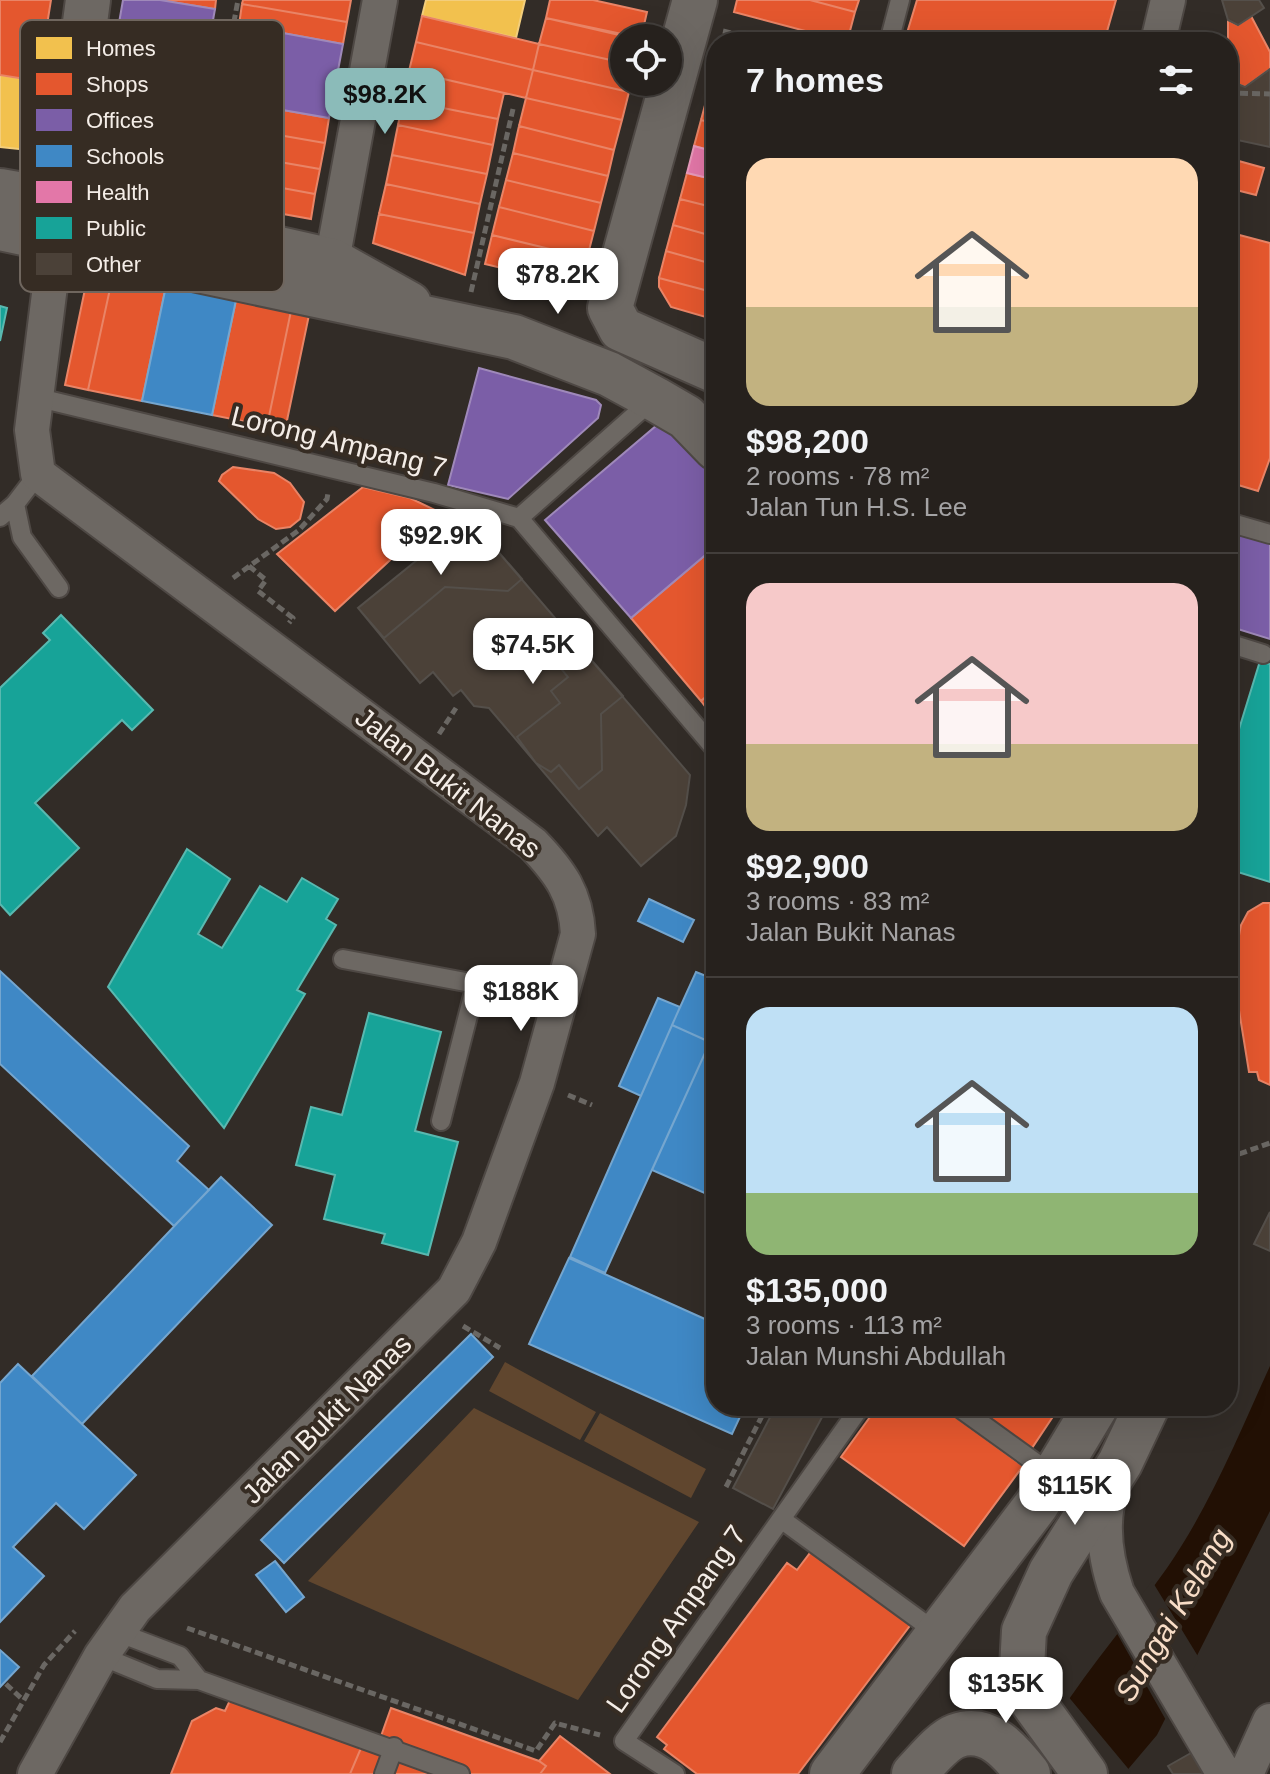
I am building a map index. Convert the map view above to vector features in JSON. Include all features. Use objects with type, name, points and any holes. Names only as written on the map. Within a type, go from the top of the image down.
[{"type":"street","points":[[85,20],[88,0]]},
{"type":"street","points":[[332,261],[380,0]]},
{"type":"street","points":[[695,0],[610,308],[621,329],[695,400]]},
{"type":"street","points":[[1160,32],[1168,0]]},
{"type":"street","points":[[0,191],[20,201]]},
{"type":"street","points":[[0,228],[20,225]]},
{"type":"street","points":[[284,254],[332,261],[448,321]]},
{"type":"street","points":[[284,285],[362,307],[448,321],[562,354],[695,400]]},
{"type":"street","points":[[38,474],[32,430],[49,292]]},
{"type":"street","name":"Jalan Bukit Nanas","points":[[35,1774],[118,1632],[454,1290],[479,1242],[537,1083],[574,956],[577,915],[566,882],[533,844],[38,474]]},
{"type":"street","points":[[832,1774],[940,1635],[1054,1476],[1090,1416]]},
{"type":"street","points":[[1142,1416],[1108,1495],[1104,1530],[1107,1564],[1117,1593],[1224,1774]]},
{"type":"street","points":[[1085,1774],[1047,1726],[1021,1686],[1024,1631],[1051,1572],[1120,1463]]},
{"type":"street","points":[[1246,1774],[1270,1721]]},
{"type":"street","points":[[914,1774],[954,1736],[1011,1757]]},
{"type":"lane","points":[[892,32],[900,0]]},
{"type":"lane","name":"Lorong Ampang 7","points":[[35,397],[332,469],[481,514],[519,518],[540,531],[615,618],[706,737]]},
{"type":"lane","points":[[519,518],[695,400]]},
{"type":"lane","points":[[0,517],[15,504],[38,474]]},
{"type":"lane","points":[[15,504],[22,537],[59,588]]},
{"type":"lane","points":[[1238,525],[1270,534]]},
{"type":"lane","points":[[1238,646],[1263,654]]},
{"type":"lane","points":[[343,959],[561,1000]]},
{"type":"lane","points":[[441,1121],[476,984]]},
{"type":"lane","name":"Lorong Ampang 7","points":[[675,1774],[624,1741],[854,1416]]},
{"type":"lane","points":[[971,1416],[1054,1476]]},
{"type":"lane","name":"Lorong Ampang 7","points":[[781,1519],[940,1635]]},
{"type":"lane","points":[[118,1632],[180,1656],[199,1680]]},
{"type":"lane","points":[[118,1632],[157,1679],[199,1680],[394,1747],[460,1774]]},
{"type":"lane","points":[[384,1774],[394,1747]]},
{"type":"path","points":[[234,20],[238,0]]},
{"type":"path","points":[[1238,93],[1270,94]]},
{"type":"path","points":[[448,321],[513,109]]},
{"type":"path","points":[[233,578],[299,530],[327,499],[332,469]]},
{"type":"path","points":[[249,566],[266,580]]},
{"type":"path","points":[[1238,1154],[1270,1143]]},
{"type":"path","points":[[458,1324],[500,1348]]},
{"type":"path","points":[[726,1487],[762,1416]]},
{"type":"path","points":[[118,1632],[162,1621],[536,1751],[555,1723],[602,1736],[596,1745]]},
{"type":"path","points":[[6,1684],[22,1699]]},
{"type":"shaded area","points":[[505,1362],[596,1412],[580,1440],[489,1391]]},
{"type":"shaded area","points":[[474,1408],[699,1522],[578,1700],[308,1581]]},
{"type":"shaded area","points":[[600,1413],[706,1469],[691,1498],[584,1441]]},
{"type":"water","name":"Sungai Kelang","points":[[1270,1366],[1270,1511],[1157,1735],[1124,1774],[1058,1716],[1154,1587],[1197,1520]]},
{"type":"pier","points":[[1152,1581],[1199,1658],[1167,1722],[1115,1630]]},
{"type":"pier","points":[[1067,1695],[1131,1772],[1130,1774],[1006,1774]]},
{"type":"building: Homes","points":[[426,0],[525,0],[516,38],[422,16]]},
{"type":"building: Homes","points":[[0,75],[20,78],[20,149],[0,147]]},
{"type":"building: Shops","points":[[0,0],[51,0],[48,20],[20,20],[20,78],[0,75]]},
{"type":"building: Shops","points":[[160,0],[216,0],[215,9]]},
{"type":"building: Shops","points":[[243,0],[351,0],[347,22],[242,4]]},
{"type":"building: Shops","points":[[550,0],[593,0],[647,12],[644,24],[610,24],[610,31],[546,18]]},
{"type":"building: Shops","points":[[737,0],[810,0],[855,12],[850,32],[809,32],[734,12]]},
{"type":"building: Shops","points":[[810,0],[859,0],[855,12]]},
{"type":"building: Shops","points":[[917,0],[1116,0],[1107,32],[907,32]]},
{"type":"building: Shops","points":[[242,4],[347,22],[343,44],[284,33],[284,20],[240,20]]},
{"type":"building: Shops","points":[[422,16],[539,44],[533,70],[416,42]]},
{"type":"building: Shops","points":[[1251,16],[1270,52],[1270,69],[1245,87],[1238,84],[1238,32],[1228,32],[1228,20],[1238,25]]},
{"type":"building: Shops","points":[[546,18],[610,33],[610,60],[539,44]]},
{"type":"building: Shops","points":[[416,42],[533,70],[526,98],[409,71]]},
{"type":"building: Shops","points":[[539,44],[610,60],[610,88],[533,70]]},
{"type":"building: Shops","points":[[533,70],[610,88],[610,96],[628,96],[622,120],[526,98]]},
{"type":"building: Shops","points":[[409,71],[504,93],[498,119],[403,100]]},
{"type":"building: Shops","points":[[526,98],[622,120],[614,150],[519,126]]},
{"type":"building: Shops","points":[[403,100],[498,119],[493,145],[398,125]]},
{"type":"building: Shops","points":[[706,101],[706,121],[701,120]]},
{"type":"building: Shops","points":[[284,110],[329,118],[325,143],[284,136]]},
{"type":"building: Shops","points":[[701,120],[706,121],[706,149],[694,146]]},
{"type":"building: Shops","points":[[398,125],[493,145],[487,174],[392,155]]},
{"type":"building: Shops","points":[[519,126],[614,150],[608,176],[513,153]]},
{"type":"building: Shops","points":[[284,136],[325,143],[320,169],[284,163]]},
{"type":"building: Shops","points":[[513,153],[608,176],[601,203],[506,180]]},
{"type":"building: Shops","points":[[392,155],[487,174],[480,204],[386,184]]},
{"type":"building: Shops","points":[[1238,161],[1264,168],[1256,195],[1238,190]]},
{"type":"building: Shops","points":[[284,163],[320,169],[315,194],[284,188]]},
{"type":"building: Shops","points":[[687,173],[706,178],[706,206],[680,199]]},
{"type":"building: Shops","points":[[506,180],[601,203],[594,231],[499,207]]},
{"type":"building: Shops","points":[[386,184],[480,204],[474,233],[379,214]]},
{"type":"building: Shops","points":[[284,188],[315,194],[311,219],[284,214]]},
{"type":"building: Shops","points":[[680,199],[706,206],[706,234],[673,225]]},
{"type":"building: Shops","points":[[499,207],[594,231],[587,258],[492,235]]},
{"type":"building: Shops","points":[[379,214],[474,233],[465,275],[373,243]]},
{"type":"building: Shops","points":[[673,225],[706,234],[706,262],[666,251]]},
{"type":"building: Shops","points":[[492,235],[587,258],[580,287],[485,264]]},
{"type":"building: Shops","points":[[1238,235],[1270,243],[1270,458],[1258,491],[1238,485]]},
{"type":"building: Shops","points":[[666,251],[706,262],[706,290],[659,278]]},
{"type":"building: Shops","points":[[659,278],[706,290],[706,317],[671,307],[659,287]]},
{"type":"building: Shops","points":[[84,292],[109,292],[88,390],[65,385]]},
{"type":"building: Shops","points":[[109,292],[165,292],[142,401],[88,390]]},
{"type":"building: Shops","points":[[236,300],[291,311],[267,426],[212,415]]},
{"type":"building: Shops","points":[[291,311],[309,315],[285,430],[267,426]]},
{"type":"building: Shops","points":[[233,467],[274,473],[290,483],[304,502],[300,519],[290,527],[276,529],[258,519],[219,481]]},
{"type":"building: Shops","points":[[363,487],[410,498],[441,513],[335,611],[277,554]]},
{"type":"building: Shops","points":[[706,554],[706,697],[701,701],[631,618]]},
{"type":"building: Shops","points":[[1263,903],[1270,903],[1270,1085],[1259,1080],[1257,1072],[1249,1072],[1238,1004],[1238,941],[1248,912]]},
{"type":"building: Shops","points":[[871,1416],[954,1416],[1023,1466],[964,1546],[841,1457]]},
{"type":"building: Shops","points":[[985,1416],[1053,1416],[1032,1448]]},
{"type":"building: Shops","points":[[813,1549],[912,1623],[798,1774],[697,1774],[664,1749],[667,1745],[657,1737],[787,1563],[797,1570]]},
{"type":"building: Shops","points":[[231,1698],[361,1748],[350,1774],[171,1774],[192,1721],[216,1708],[225,1711]]},
{"type":"building: Shops","points":[[391,1708],[546,1766],[540,1774],[350,1774],[361,1748],[375,1753]]},
{"type":"building: Shops","points":[[560,1736],[610,1774],[540,1774],[546,1766],[539,1761]]},
{"type":"building: Offices","points":[[123,0],[160,0],[215,9],[213,20],[120,20]]},
{"type":"building: Offices","points":[[284,33],[343,44],[329,118],[284,110]]},
{"type":"building: Offices","points":[[479,368],[596,400],[601,405],[598,418],[508,499],[448,485]]},
{"type":"building: Offices","points":[[663,420],[706,469],[706,554],[631,618],[545,520]]},
{"type":"building: Offices","points":[[1238,532],[1270,542],[1270,639],[1238,629]]},
{"type":"building: Schools","points":[[165,292],[196,292],[236,300],[212,415],[142,401]]},
{"type":"building: Schools","points":[[649,899],[694,920],[683,942],[638,921]]},
{"type":"building: Schools","points":[[0,971],[189,1146],[177,1161],[209,1190],[174,1226],[0,1064]]},
{"type":"building: Schools","points":[[696,972],[706,976],[706,1040],[672,1025]]},
{"type":"building: Schools","points":[[658,998],[680,1007],[641,1096],[619,1086]]},
{"type":"building: Schools","points":[[672,1025],[706,1040],[706,1051],[605,1273],[570,1257]]},
{"type":"building: Schools","points":[[706,1051],[706,1194],[652,1170]]},
{"type":"building: Schools","points":[[221,1177],[272,1225],[82,1424],[32,1376]]},
{"type":"building: Schools","points":[[569,1258],[706,1320],[706,1416],[740,1416],[732,1434],[529,1344]]},
{"type":"building: Schools","points":[[471,1334],[493,1357],[284,1563],[261,1540]]},
{"type":"building: Schools","points":[[18,1364],[136,1475],[84,1529],[56,1503],[13,1547],[44,1576],[0,1622],[0,1383]]},
{"type":"building: Schools","points":[[275,1561],[304,1597],[286,1612],[256,1575]]},
{"type":"building: Schools","points":[[0,1650],[19,1667],[0,1687]]},
{"type":"building: Health","points":[[694,146],[706,149],[706,178],[687,173]]},
{"type":"building: Public","points":[[0,306],[7,308],[0,341]]},
{"type":"building: Public","points":[[61,615],[153,710],[132,730],[122,720],[35,803],[79,848],[10,915],[0,904],[0,688],[50,640],[43,633]]},
{"type":"building: Public","points":[[1260,661],[1270,664],[1270,882],[1238,872],[1238,732]]},
{"type":"building: Public","points":[[187,849],[230,879],[198,934],[222,948],[260,886],[287,902],[302,878],[338,899],[326,919],[336,925],[297,990],[305,994],[224,1128],[108,987]]},
{"type":"building: Public","points":[[369,1013],[441,1032],[415,1131],[458,1142],[428,1255],[382,1243],[385,1234],[324,1219],[335,1175],[296,1165],[311,1107],[342,1115]]},
{"type":"building: Other","points":[[1222,0],[1259,0],[1264,8],[1238,25],[1228,20]]},
{"type":"building: Other","points":[[1270,69],[1270,147],[1238,140],[1238,84],[1245,87]]},
{"type":"building: Other","points":[[469,518],[522,579],[508,591],[445,587],[384,638],[358,608]]},
{"type":"building: Other","points":[[469,518],[690,775],[686,805],[676,836],[641,866],[607,827],[598,836],[489,708],[474,706],[461,690],[453,696],[433,672],[420,683],[358,608]]},
{"type":"building: Other","points":[[469,518],[522,579],[508,591],[445,587],[384,638],[358,608]]},
{"type":"building: Other","points":[[565,630],[623,696],[601,714],[602,770],[579,789],[559,765],[551,772],[536,763],[517,737],[560,703],[551,691],[568,677],[544,648]]},
{"type":"building: Other","points":[[565,630],[623,696],[601,714],[602,770],[579,789],[559,765],[551,772],[536,763],[517,737],[560,703],[551,691],[568,677],[544,648]]},
{"type":"building: Other","points":[[1270,1212],[1270,1251],[1254,1244]]},
{"type":"building: Other","points":[[771,1416],[823,1416],[773,1509],[733,1488]]},
{"type":"building: Other","points":[[1198,1749],[1212,1774],[1173,1774],[1168,1766]]}]
